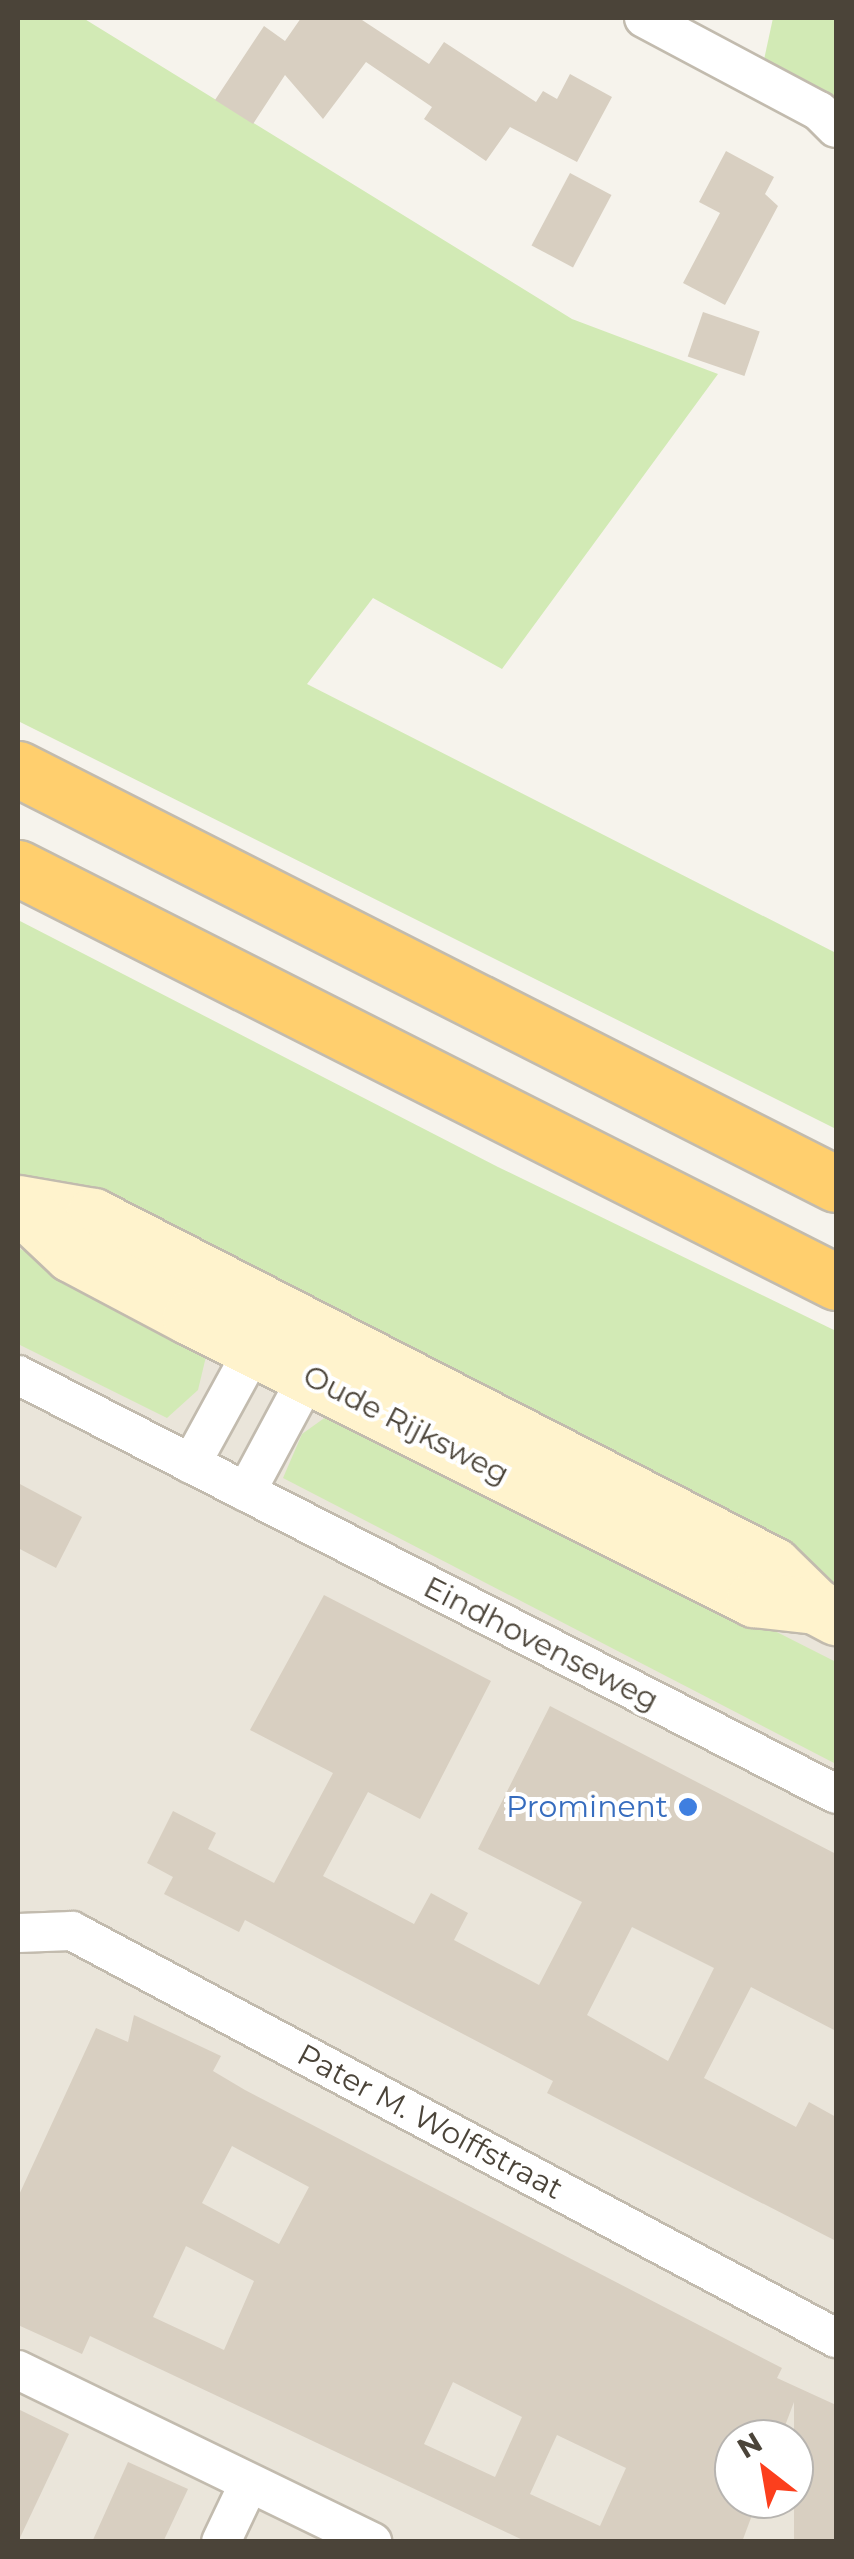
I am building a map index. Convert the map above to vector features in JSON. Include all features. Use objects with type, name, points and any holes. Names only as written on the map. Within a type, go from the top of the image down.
[{"type":"highway","points":[[18,769],[836,1184]]},
{"type":"highway","points":[[18,868],[836,1282]]},
{"type":"main road","name":"Oude Rijksweg","points":[[18,1204],[93,1216],[265,1329],[754,1599],[826,1612]]},
{"type":"street","points":[[644,18],[819,111],[836,128]]},
{"type":"street","points":[[191,1464],[265,1329]]},
{"type":"street","points":[[246,1492],[319,1357]]},
{"type":"street","name":"Eindhovenseweg","points":[[18,1375],[836,1794]]},
{"type":"street","name":"Pater M. Wolffstraat","points":[[18,1933],[72,1931],[836,2338]]},
{"type":"street","points":[[18,2370],[373,2542]]},
{"type":"street","points":[[221,2542],[249,2483]]},
{"type":"shaded area","points":[[18,1169],[836,1594],[836,2541],[18,2541]]},
{"type":"green space","points":[[18,18],[83,18],[572,319],[718,374],[502,669],[373,598],[307,684],[836,953],[836,1129],[18,721]]},
{"type":"green space","points":[[773,18],[836,18],[836,111],[762,69]]},
{"type":"green space","points":[[18,920],[498,1167],[836,1331],[836,1585],[18,1173]]},
{"type":"green space","points":[[18,1248],[209,1344],[198,1390],[167,1418],[18,1344]]},
{"type":"green space","points":[[337,1409],[836,1662],[836,1764],[283,1478],[302,1434]]},
{"type":"building","points":[[301,18],[359,18],[429,64],[444,42],[536,102],[543,91],[557,99],[570,74],[612,97],[577,162],[510,127],[486,161],[424,119],[432,107],[366,62],[323,119],[285,75],[253,124],[215,100],[264,26],[285,41]]},
{"type":"building","points":[[726,151],[774,177],[765,194],[778,206],[725,305],[683,283],[720,213],[699,202]]},
{"type":"building","points":[[570,173],[611,195],[573,267],[532,245]]},
{"type":"building","points":[[703,312],[760,332],[744,376],[688,356]]},
{"type":"building","points":[[18,1483],[82,1517],[56,1568],[18,1548]]},
{"type":"building","points":[[324,1595],[491,1681],[420,1819],[368,1792],[323,1876],[414,1924],[431,1893],[468,1913],[454,1940],[539,1985],[582,1902],[478,1849],[550,1706],[836,1854],[836,2031],[751,1987],[704,2078],[796,2127],[809,2102],[836,2117],[836,2241],[547,2093],[553,2081],[245,1920],[239,1932],[164,1894],[173,1877],[147,1863],[173,1811],[216,1833],[208,1849],[274,1883],[333,1773],[250,1730]],"holes":[[[632,1927],[714,1968],[668,2061],[587,2015]]]},
{"type":"building","points":[[134,2015],[221,2056],[213,2071],[245,2090],[782,2368],[777,2378],[836,2405],[836,2542],[794,2542],[794,2519],[814,2519],[814,2419],[794,2419],[794,2402],[788,2419],[714,2419],[714,2519],[751,2519],[742,2542],[527,2542],[90,2336],[82,2354],[18,2325],[18,2197],[96,2028],[128,2042]],"holes":[[[232,2146],[309,2187],[279,2244],[202,2203]],[[186,2246],[254,2281],[224,2350],[153,2317]],[[453,2382],[522,2417],[495,2477],[424,2444]],[[557,2435],[626,2468],[600,2526],[530,2494]]]},
{"type":"building","points":[[18,2409],[69,2434],[18,2542]]},
{"type":"building","points":[[128,2462],[188,2489],[163,2542],[92,2542]]},
{"type":"place","name":"Prominent","points":[[688,1807]]}]
